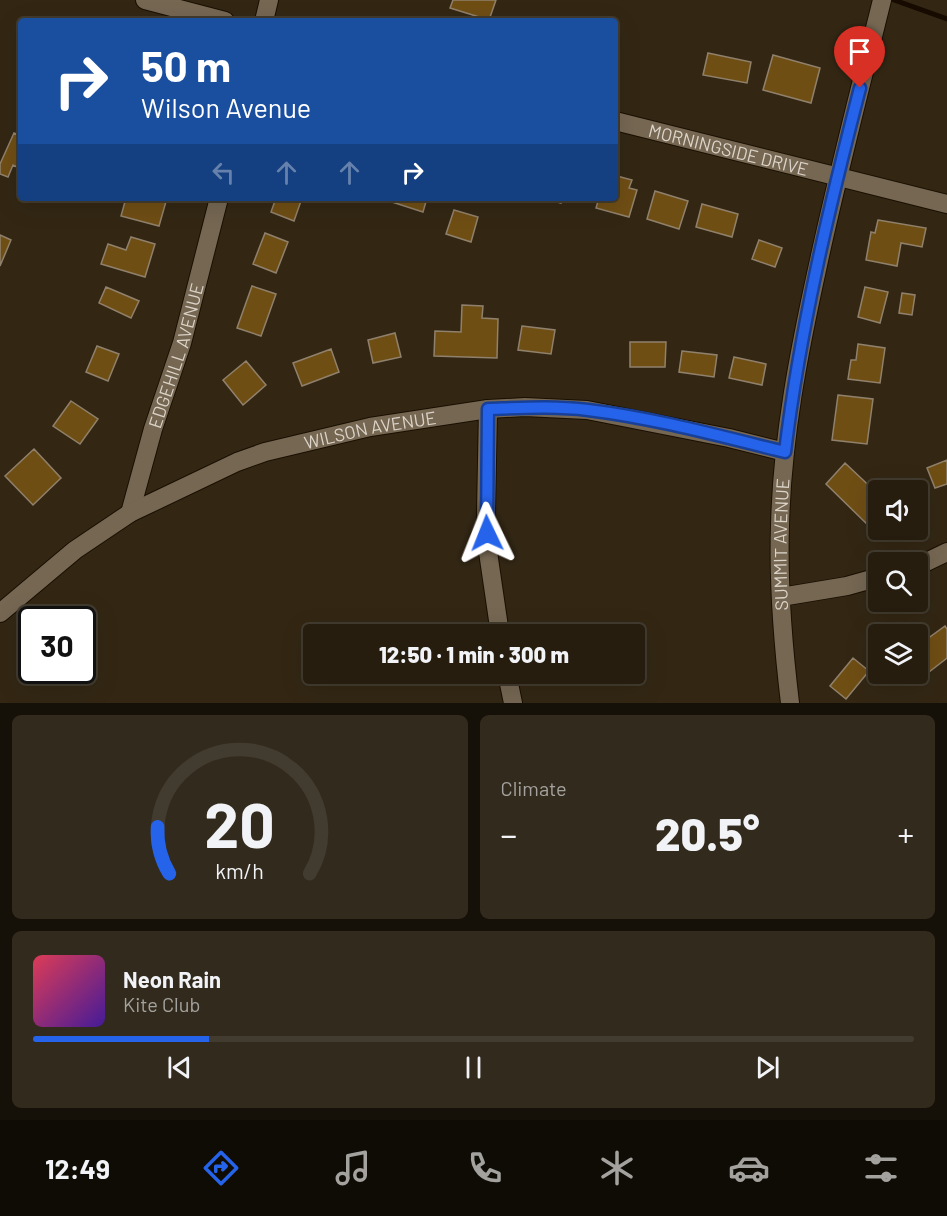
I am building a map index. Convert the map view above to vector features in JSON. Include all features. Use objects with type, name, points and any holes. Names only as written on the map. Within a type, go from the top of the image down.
[{"type":"street","points":[[145,0],[214,18]]},
{"type":"street","points":[[265,18],[269,0]]},
{"type":"street","name":"SUMMIT AVENUE","points":[[790,703],[781,597],[780,526],[785,452],[794,380],[837,176],[882,0]]},
{"type":"street","name":"MORNINGSIDE DRIVE","points":[[618,122],[947,204]]},
{"type":"street","name":"EDGEHILL AVENUE","points":[[130,513],[153,429],[182,343],[218,201]]},
{"type":"street","name":"WILSON AVENUE","points":[[0,613],[75,550],[130,513],[237,462],[265,452],[370,427],[488,409],[525,407],[587,410],[707,433],[785,452]]},
{"type":"street","points":[[488,409],[486,513],[488,552],[499,624]]},
{"type":"street","points":[[928,561],[947,552]]},
{"type":"street","points":[[781,597],[868,580]]},
{"type":"street","points":[[507,684],[508,702]]},
{"type":"building","points":[[453,0],[496,0],[490,18],[450,8]]},
{"type":"building","points":[[708,53],[751,62],[747,83],[703,75]]},
{"type":"building","points":[[773,55],[820,68],[811,103],[763,90]]},
{"type":"building","points":[[14,133],[18,135],[18,168],[13,165],[8,177],[0,174],[0,164]]},
{"type":"building","points":[[618,176],[632,180],[629,188],[637,190],[629,217],[596,208],[598,201],[618,201]]},
{"type":"building","points":[[655,191],[688,201],[679,229],[647,219]]},
{"type":"building","points":[[125,201],[166,201],[159,226],[121,216]]},
{"type":"building","points":[[275,201],[301,201],[294,221],[271,212]]},
{"type":"building","points":[[392,201],[426,201],[423,212]]},
{"type":"building","points":[[702,204],[738,214],[732,237],[696,227]]},
{"type":"building","points":[[454,210],[478,217],[471,242],[446,234]]},
{"type":"building","points":[[878,220],[926,228],[922,247],[901,243],[897,266],[866,260],[871,232],[875,233]]},
{"type":"building","points":[[265,233],[288,242],[276,273],[253,264]]},
{"type":"building","points":[[0,235],[11,240],[0,266]]},
{"type":"building","points":[[131,237],[155,244],[145,277],[101,264],[108,244],[126,250]]},
{"type":"building","points":[[759,240],[782,248],[775,267],[752,259]]},
{"type":"building","points":[[252,286],[276,294],[261,336],[237,328]]},
{"type":"building","points":[[106,287],[139,301],[131,318],[99,303]]},
{"type":"building","points":[[865,287],[888,292],[880,323],[858,317]]},
{"type":"building","points":[[902,293],[915,295],[912,315],[899,313]]},
{"type":"building","points":[[462,305],[483,306],[482,318],[498,319],[497,358],[434,356],[435,331],[461,332]]},
{"type":"building","points":[[522,326],[555,330],[551,354],[518,350]]},
{"type":"building","points":[[395,333],[401,357],[373,363],[368,340]]},
{"type":"building","points":[[630,342],[666,342],[665,367],[630,367]]},
{"type":"building","points":[[858,344],[885,348],[880,383],[848,379],[851,360],[856,360]]},
{"type":"building","points":[[97,346],[119,354],[108,381],[86,372]]},
{"type":"building","points":[[331,349],[339,372],[302,386],[293,363]]},
{"type":"building","points":[[682,351],[717,355],[714,377],[679,372]]},
{"type":"building","points":[[734,357],[766,364],[762,385],[729,378]]},
{"type":"building","points":[[246,361],[266,385],[243,405],[223,380]]},
{"type":"building","points":[[838,395],[873,399],[867,444],[832,440]]},
{"type":"building","points":[[71,401],[98,419],[80,444],[53,426]]},
{"type":"building","points":[[34,449],[61,478],[33,505],[5,476]]},
{"type":"building","points":[[947,460],[947,484],[935,488],[927,468]]},
{"type":"building","points":[[845,463],[868,485],[868,525],[826,484]]},
{"type":"building","points":[[945,626],[947,629],[947,658],[929,672],[928,671],[928,638]]},
{"type":"building","points":[[853,658],[868,670],[846,699],[830,686]]},
{"type":"waterway","points":[[894,0],[947,19]]},
{"type":"route","points":[[487,533],[488,409],[525,407],[587,410],[631,417],[785,452],[794,380],[806,317],[837,176],[860,88]]}]
